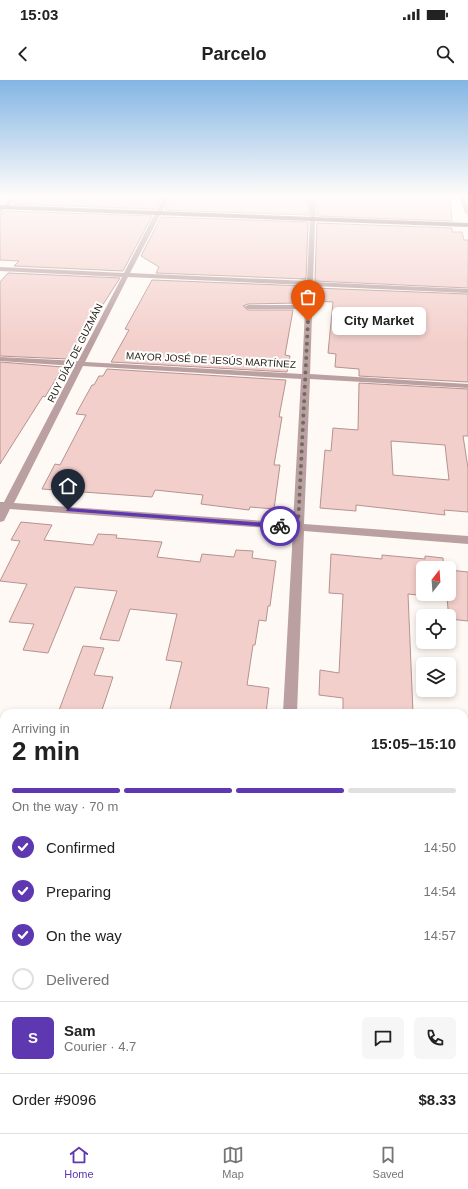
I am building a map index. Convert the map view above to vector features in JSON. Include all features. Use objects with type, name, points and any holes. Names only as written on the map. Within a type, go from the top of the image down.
[{"type":"street","name":"RUY DÍAZ DE GUZMÁN","points":[[0,518],[3,505],[80,364],[141,245]]},
{"type":"street","points":[[290,709],[312,245]]},
{"type":"street","points":[[0,269],[468,291]]},
{"type":"street","points":[[248,307],[309,307]]},
{"type":"street","name":"MAYOR JOSÉ DE JESÚS MARTÍNEZ","points":[[0,359],[468,386]]},
{"type":"street","points":[[3,505],[468,540]]},
{"type":"building","points":[[0,245],[137,245],[123,271],[14,266],[19,261],[0,260]]},
{"type":"building","points":[[147,245],[307,245],[306,279],[156,273],[159,267],[141,256]]},
{"type":"building","points":[[316,245],[468,245],[468,288],[315,281]]},
{"type":"building","points":[[8,273],[120,278],[68,359],[0,356],[0,282]]},
{"type":"building","points":[[152,280],[305,286],[304,300],[297,300],[297,303],[248,304],[243,306],[248,310],[293,310],[285,355],[290,356],[287,372],[111,362],[129,330],[125,329]]},
{"type":"building","points":[[314,288],[468,294],[468,382],[359,376],[359,369],[335,367],[336,354],[328,353],[333,302],[314,301]]},
{"type":"building","points":[[0,362],[63,367],[45,397],[43,396],[0,464]]},
{"type":"building","points":[[107,369],[286,380],[279,417],[282,417],[274,465],[280,465],[274,509],[250,507],[249,510],[201,504],[203,495],[155,490],[152,497],[42,489],[55,464],[60,465],[86,415],[76,414],[92,385],[94,385],[99,376],[103,376]]},
{"type":"building","points":[[359,383],[468,389],[468,436],[463,436],[468,468],[468,512],[444,510],[445,515],[356,505],[356,511],[320,508],[325,450],[331,451],[333,428],[358,430]],"holes":[[[391,441],[445,445],[449,480],[393,475]]]},
{"type":"building","points":[[21,522],[52,525],[44,540],[93,545],[98,534],[117,535],[116,538],[162,542],[157,557],[200,562],[202,554],[234,557],[236,550],[253,551],[252,558],[276,561],[270,606],[268,606],[266,621],[259,620],[255,645],[253,645],[247,685],[269,688],[266,709],[170,709],[182,662],[166,660],[177,614],[130,609],[119,641],[100,639],[117,591],[75,587],[48,653],[23,650],[34,624],[9,622],[27,584],[0,581],[20,541],[11,540]]},
{"type":"building","points":[[331,554],[382,559],[382,555],[425,559],[425,556],[443,558],[443,561],[416,561],[416,595],[408,594],[413,709],[343,709],[343,698],[319,695],[320,670],[339,673],[343,594],[329,593]]},
{"type":"building","points":[[456,571],[468,572],[468,621],[456,620],[456,609],[448,609],[447,601],[456,601]]},
{"type":"building","points":[[83,646],[104,648],[94,675],[113,677],[102,709],[59,709]]},
{"type":"way so far","points":[[280,526],[298,527],[308,321]]},
{"type":"place","name":"City Market","points":[[308,321]]},
{"type":"route","points":[[68,510],[280,526]]}]
